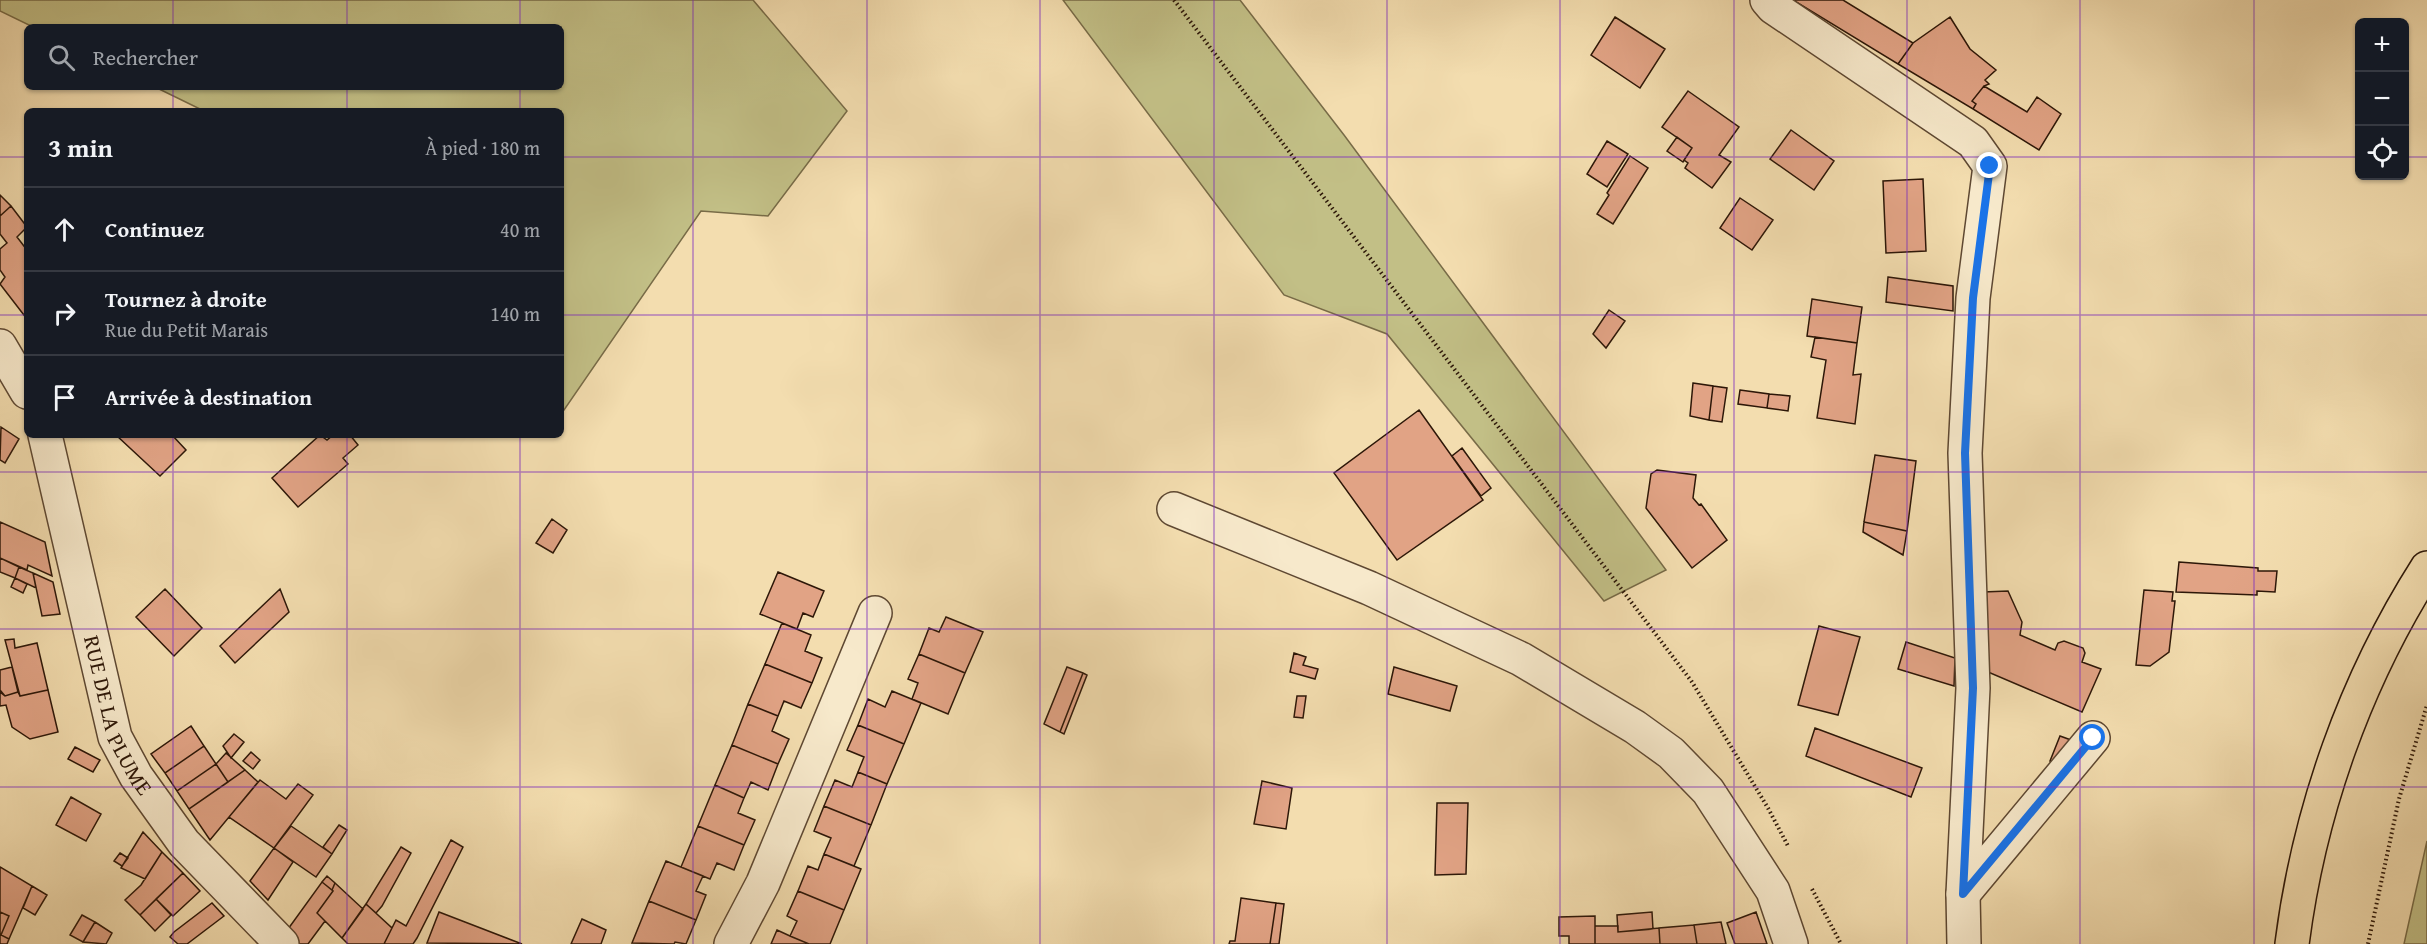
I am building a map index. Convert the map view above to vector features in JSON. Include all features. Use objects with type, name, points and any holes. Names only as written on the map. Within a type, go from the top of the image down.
[{"type":"main road","points":[[2292,944],[2298,898],[2321,801],[2349,719],[2402,607],[2427,568]]},
{"type":"street","points":[[1767,0],[1773,7],[1973,142],[1990,166],[1973,298],[1965,453],[1973,688],[1963,894],[1964,944]]},
{"type":"street","points":[[0,346],[24,387]]},
{"type":"street","name":"RUE DE LA PLUME","points":[[46,438],[115,736],[135,776],[184,843],[282,944]]},
{"type":"street","points":[[1174,509],[1369,588],[1521,659],[1635,727],[1671,753],[1708,791],[1773,891],[1791,944]]},
{"type":"street","points":[[730,944],[763,884],[875,613]]},
{"type":"street","points":[[1963,894],[2093,738]]},
{"type":"path","points":[[1174,0],[1692,682],[1768,808],[1790,850]]},
{"type":"path","points":[[2368,944],[2399,799],[2427,705]]},
{"type":"path","points":[[1807,881],[1841,944]]},
{"type":"shaded area","points":[[0,0],[753,0],[847,111],[768,216],[701,211],[564,410],[564,108],[198,108],[161,90],[564,90],[564,24],[27,24],[0,11]]},
{"type":"shaded area","points":[[1063,0],[1240,0],[1344,135],[1666,570],[1604,601],[1387,334],[1284,295]]},
{"type":"shaded area","points":[[2427,841],[2427,944],[2404,944]]},
{"type":"building","points":[[1793,0],[1843,0],[1913,43],[1898,64]]},
{"type":"building","points":[[1615,17],[1665,49],[1640,88],[1591,55]]},
{"type":"building","points":[[1950,17],[1970,49],[1996,70],[1985,80],[1989,84],[1984,86],[1972,101],[1976,104],[1973,109],[1898,64],[1913,43]]},
{"type":"building","points":[[1984,86],[2027,112],[2037,97],[2061,114],[2039,150],[1973,109],[1976,104],[1972,101]]},
{"type":"building","points":[[1688,91],[1739,127],[1719,155],[1731,162],[1712,188],[1685,168],[1688,163],[1684,160],[1692,148],[1662,127]]},
{"type":"building","points":[[1791,130],[1834,161],[1814,190],[1770,159]]},
{"type":"building","points":[[1677,137],[1692,148],[1683,162],[1667,151]]},
{"type":"building","points":[[1607,141],[1628,154],[1607,187],[1587,174]]},
{"type":"building","points":[[1630,156],[1648,168],[1613,224],[1597,214]]},
{"type":"building","points":[[1923,179],[1926,251],[1886,253],[1883,181]]},
{"type":"building","points":[[0,195],[11,206],[0,216]]},
{"type":"building","points":[[1740,198],[1773,220],[1752,250],[1720,228]]},
{"type":"building","points":[[11,206],[24,223],[24,230],[17,237],[24,246],[24,315],[0,284],[5,277],[0,270],[0,249],[7,243],[0,234],[0,216]]},
{"type":"building","points":[[1888,277],[1953,286],[1953,311],[1886,302]]},
{"type":"building","points":[[1812,299],[1862,307],[1857,343],[1807,336]]},
{"type":"building","points":[[1609,310],[1625,321],[1606,348],[1593,334]]},
{"type":"building","points":[[1815,337],[1857,343],[1853,375],[1861,374],[1855,424],[1817,418],[1826,360],[1811,357]]},
{"type":"building","points":[[1693,383],[1713,386],[1709,420],[1690,416]]},
{"type":"building","points":[[1713,386],[1727,388],[1722,422],[1709,420]]},
{"type":"building","points":[[1740,390],[1769,394],[1767,408],[1738,404]]},
{"type":"building","points":[[1769,394],[1790,396],[1788,411],[1767,408]]},
{"type":"building","points":[[1419,410],[1483,500],[1397,560],[1334,473]]},
{"type":"building","points":[[1,427],[19,439],[5,463],[0,460]]},
{"type":"building","points":[[119,438],[175,438],[186,450],[160,476]]},
{"type":"building","points":[[317,438],[327,440],[329,438],[352,438],[358,445],[343,458],[348,464],[298,507],[272,478]]},
{"type":"building","points":[[1462,448],[1491,488],[1481,496],[1452,456]]},
{"type":"building","points":[[1875,455],[1916,461],[1907,531],[1864,522]]},
{"type":"building","points":[[1657,470],[1696,475],[1693,498],[1699,505],[1701,504],[1727,540],[1692,568],[1646,508],[1651,474]]},
{"type":"building","points":[[552,519],[567,530],[553,553],[536,543]]},
{"type":"building","points":[[0,522],[45,542],[52,576],[28,565],[27,570],[0,558]]},
{"type":"building","points":[[1864,522],[1907,531],[1903,555],[1863,532]]},
{"type":"building","points":[[0,558],[19,567],[15,578],[0,572]]},
{"type":"building","points":[[2179,562],[2277,571],[2275,592],[2257,591],[2257,595],[2176,592]]},
{"type":"building","points":[[19,567],[33,573],[36,588],[15,578]]},
{"type":"building","points":[[778,572],[824,591],[813,617],[803,613],[797,629],[760,614]]},
{"type":"building","points":[[33,573],[53,582],[60,614],[42,616]]},
{"type":"building","points":[[15,578],[27,584],[23,593],[11,587]]},
{"type":"building","points":[[165,589],[202,628],[174,656],[136,617]]},
{"type":"building","points":[[280,589],[289,612],[235,663],[220,646]]},
{"type":"building","points":[[2144,590],[2173,592],[2172,601],[2175,601],[2169,652],[2150,666],[2136,665]]},
{"type":"building","points":[[2008,591],[2022,622],[2020,635],[2055,650],[2058,643],[2064,641],[2083,648],[2085,653],[2082,662],[2101,669],[2082,712],[1988,672],[1983,592]]},
{"type":"building","points":[[946,617],[983,632],[965,673],[919,654],[929,628],[939,632]]},
{"type":"building","points":[[782,623],[811,635],[805,651],[822,658],[812,683],[765,664]]},
{"type":"building","points":[[1819,626],[1860,637],[1838,715],[1798,705]]},
{"type":"building","points":[[14,639],[15,648],[37,643],[48,690],[20,696],[5,640]]},
{"type":"building","points":[[1906,642],[1955,658],[1954,686],[1898,669]]},
{"type":"building","points":[[1294,653],[1306,657],[1303,665],[1318,669],[1315,679],[1290,672]]},
{"type":"building","points":[[919,654],[965,673],[948,714],[912,699],[918,683],[908,679]]},
{"type":"building","points":[[765,664],[812,683],[801,708],[784,701],[778,716],[748,704]]},
{"type":"building","points":[[12,667],[18,692],[5,696],[0,690],[0,670]]},
{"type":"building","points":[[1067,667],[1083,673],[1060,732],[1044,724]]},
{"type":"building","points":[[1394,667],[1457,686],[1450,711],[1388,694]]},
{"type":"building","points":[[1083,673],[1087,675],[1064,734],[1060,732]]},
{"type":"building","points":[[48,690],[58,732],[30,739],[12,727],[6,705],[0,706],[0,692],[5,696],[18,692],[20,696]]},
{"type":"building","points":[[892,691],[921,703],[904,744],[858,725],[868,699],[885,707]]},
{"type":"building","points":[[1297,696],[1306,696],[1303,718],[1294,717]]},
{"type":"building","points":[[748,704],[778,716],[772,731],[789,739],[778,764],[732,745]]},
{"type":"building","points":[[858,725],[904,744],[887,784],[858,772],[864,757],[847,750]]},
{"type":"building","points":[[191,726],[204,746],[165,773],[151,754]]},
{"type":"building","points":[[1815,728],[1922,768],[1911,797],[1806,756]]},
{"type":"building","points":[[234,734],[244,742],[231,758],[223,746]]},
{"type":"building","points":[[2060,736],[2071,740],[2060,764],[2050,761]]},
{"type":"building","points":[[732,745],[778,764],[768,790],[751,782],[744,798],[715,785]]},
{"type":"building","points":[[204,746],[216,764],[177,791],[165,773]]},
{"type":"building","points":[[75,747],[100,760],[93,772],[68,759]]},
{"type":"building","points":[[251,752],[260,760],[253,769],[243,761]]},
{"type":"building","points":[[226,753],[245,770],[228,782],[216,764]]},
{"type":"building","points":[[216,764],[228,782],[189,809],[177,791]]},
{"type":"building","points":[[245,770],[258,782],[210,840],[189,809]]},
{"type":"building","points":[[858,772],[887,784],[871,825],[824,806],[835,780],[852,787]]},
{"type":"building","points":[[260,780],[286,799],[298,784],[313,795],[274,848],[229,817]]},
{"type":"building","points":[[1262,781],[1292,788],[1286,829],[1254,824]]},
{"type":"building","points":[[715,785],[744,798],[738,813],[755,820],[744,845],[698,826]]},
{"type":"building","points":[[71,797],[101,814],[86,841],[56,825]]},
{"type":"building","points":[[1437,803],[1468,803],[1466,874],[1435,875]]},
{"type":"building","points":[[824,806],[871,825],[854,866],[824,854],[831,838],[814,831]]},
{"type":"building","points":[[339,825],[347,830],[332,854],[323,847]]},
{"type":"building","points":[[291,826],[332,854],[316,877],[274,848]]},
{"type":"building","points":[[698,826],[744,845],[734,870],[717,863],[710,879],[681,867]]},
{"type":"building","points":[[143,832],[162,852],[145,879],[121,868]]},
{"type":"building","points":[[451,840],[463,847],[417,938],[413,944],[384,944],[396,920],[406,926]]},
{"type":"building","points":[[401,847],[411,853],[376,913],[366,904]]},
{"type":"building","points":[[274,848],[293,862],[268,900],[250,881]]},
{"type":"building","points":[[162,852],[183,873],[140,915],[125,900],[141,885]]},
{"type":"building","points":[[120,853],[128,858],[122,866],[114,861]]},
{"type":"building","points":[[824,854],[861,869],[844,910],[798,891],[808,866],[818,870]]},
{"type":"building","points":[[666,861],[703,876],[696,891],[706,895],[696,920],[649,901]]},
{"type":"building","points":[[0,867],[32,886],[9,939],[1,935],[9,916],[0,912]]},
{"type":"building","points":[[183,873],[200,891],[173,916],[156,899]]},
{"type":"building","points":[[327,876],[335,883],[332,890],[322,882]]},
{"type":"building","points":[[322,882],[333,891],[317,913],[325,921],[308,944],[290,944],[283,936]]},
{"type":"building","points":[[335,883],[363,909],[342,938],[317,913],[333,891]]},
{"type":"building","points":[[32,886],[47,895],[35,915],[23,908]]},
{"type":"building","points":[[798,891],[844,910],[830,944],[809,944],[790,936],[797,921],[787,916]]},
{"type":"building","points":[[1241,898],[1276,903],[1270,944],[1229,944],[1230,941],[1235,941]]},
{"type":"building","points":[[156,899],[171,915],[155,931],[140,915]]},
{"type":"building","points":[[649,901],[696,920],[686,944],[632,943]]},
{"type":"building","points":[[212,903],[224,916],[187,944],[178,944],[170,937],[174,932]]},
{"type":"building","points":[[1276,903],[1284,904],[1279,944],[1270,944]]},
{"type":"building","points":[[366,904],[392,928],[384,944],[348,944],[342,938]]},
{"type":"building","points":[[0,912],[9,916],[1,935],[9,939],[7,944],[0,944]]},
{"type":"building","points":[[439,912],[522,944],[427,943]]},
{"type":"building","points":[[1652,912],[1653,929],[1618,932],[1617,915]]},
{"type":"building","points":[[1756,912],[1767,944],[1735,944],[1727,923]]},
{"type":"building","points":[[82,915],[95,922],[83,942],[70,935]]},
{"type":"building","points":[[1595,916],[1595,944],[1569,944],[1569,936],[1559,936],[1559,917]]},
{"type":"building","points":[[582,919],[606,930],[601,944],[571,944]]},
{"type":"building","points":[[95,922],[112,933],[106,944],[83,942]]},
{"type":"building","points":[[1721,922],[1726,944],[1697,944],[1694,925]]},
{"type":"building","points":[[1694,925],[1697,944],[1660,944],[1659,928]]},
{"type":"building","points":[[1595,926],[1618,926],[1618,932],[1659,928],[1660,944],[1595,944]]},
{"type":"building","points":[[777,930],[790,936],[809,944],[771,944]]},
{"type":"route","points":[[1990,166],[1973,298],[1965,453],[1973,688],[1963,894],[2093,738]]}]
